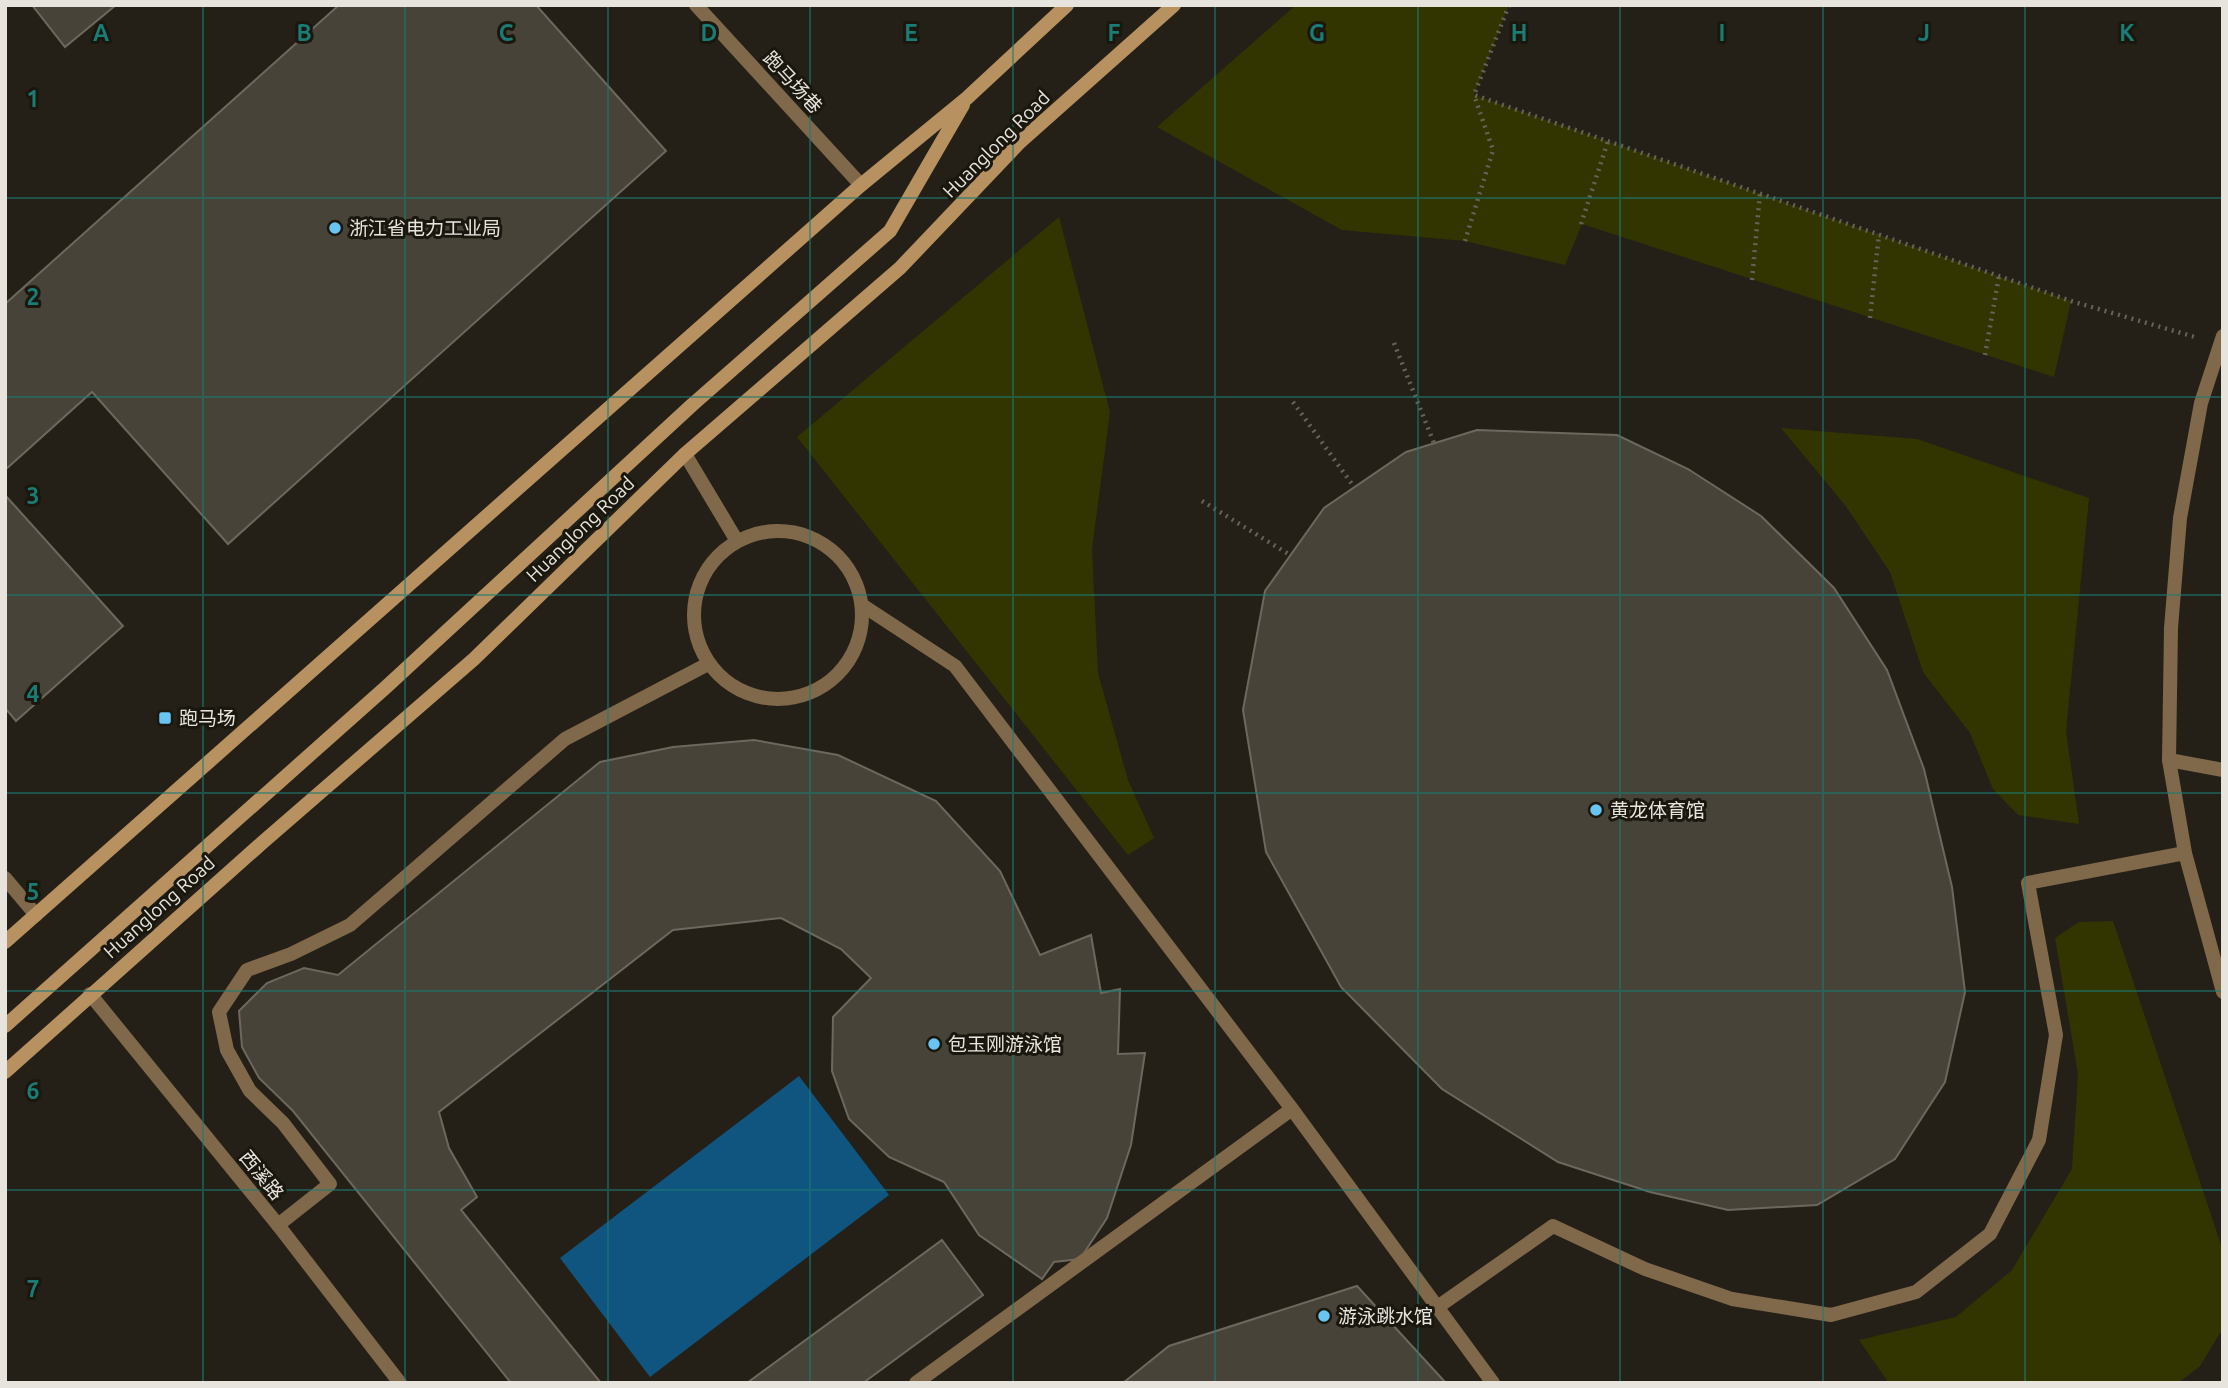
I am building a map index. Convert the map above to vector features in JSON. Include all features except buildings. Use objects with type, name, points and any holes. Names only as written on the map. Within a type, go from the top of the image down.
[{"type":"main road","points":[[5,942],[861,184],[967,98],[1068,5]]},
{"type":"main road","name":"Huanglong Road","points":[[5,1072],[90,994],[474,659],[685,454],[900,268],[1020,142],[1174,5]]},
{"type":"main road","points":[[5,1026],[385,688],[692,405],[890,231],[967,98]]},
{"type":"street","name":"跑马场巷","points":[[696,5],[861,184]]},
{"type":"street","points":[[2221,340],[2201,403],[2180,518],[2171,628],[2169,760],[2185,853],[2223,992]]},
{"type":"street","points":[[685,454],[737,541]]},
{"type":"street","points":[[791,531],[817,540],[839,556],[855,579],[862,605],[862,633],[852,659],[834,680],[810,694],[782,700],[754,697],[728,684],[708,664],[696,638],[694,609],[700,582],[716,557],[737,541],[763,532],[791,531]]},
{"type":"street","points":[[862,605],[955,666],[1292,1109],[1493,1383]]},
{"type":"street","points":[[278,1225],[330,1184],[283,1123],[250,1091],[227,1050],[219,1012],[247,970],[291,954],[350,925],[565,739],[708,664]]},
{"type":"street","points":[[2169,760],[2223,770]]},
{"type":"street","points":[[1439,1306],[1553,1226],[1645,1269],[1732,1299],[1831,1315],[1916,1292],[1990,1234],[2039,1140],[2056,1035],[2028,883],[2185,853]]},
{"type":"street","points":[[5,878],[36,915]]},
{"type":"street","name":"西溪路","points":[[90,994],[278,1225],[400,1383]]},
{"type":"street","points":[[916,1383],[1292,1109]]},
{"type":"path","points":[[1465,241],[1493,150],[1474,95],[1509,5]]},
{"type":"path","points":[[1474,95],[2132,321],[2221,340]]},
{"type":"path","points":[[1581,224],[1608,141]]},
{"type":"path","points":[[1752,280],[1760,193]]},
{"type":"path","points":[[1870,318],[1879,234]]},
{"type":"path","points":[[1985,355],[1999,275]]},
{"type":"path","points":[[1394,343],[1434,443]]},
{"type":"path","points":[[1293,402],[1354,488]]},
{"type":"path","points":[[1202,501],[1290,555]]},
{"type":"shaded area","points":[[1296,5],[1509,5],[1474,95],[2071,301],[2054,377],[1582,224],[1565,265],[1465,241],[1342,230],[1157,127]]},
{"type":"shaded area","points":[[1059,217],[1110,412],[1092,549],[1098,673],[1128,780],[1154,838],[1128,855],[797,437]]},
{"type":"shaded area","points":[[1781,428],[1917,439],[2089,498],[2066,731],[2079,824],[2018,815],[1993,789],[1970,733],[1923,672],[1890,572],[1845,505]]},
{"type":"shaded area","points":[[2113,921],[2223,1251],[2223,1328],[2200,1366],[2178,1383],[1889,1383],[1859,1340],[1956,1317],[2012,1270],[2072,1169],[2078,1074],[2055,938],[2079,922]]},
{"type":"water","points":[[799,1076],[889,1195],[650,1377],[560,1258]]},
{"type":"place","name":"浙江省电力工业局","points":[[335,228]]},
{"type":"place","name":"跑马场","points":[[165,718]]},
{"type":"place","name":"黄龙体育馆","points":[[1596,810]]},
{"type":"place","name":"包玉刚游泳馆","points":[[934,1044]]},
{"type":"place","name":"游泳跳水馆","points":[[1324,1316]]}]
